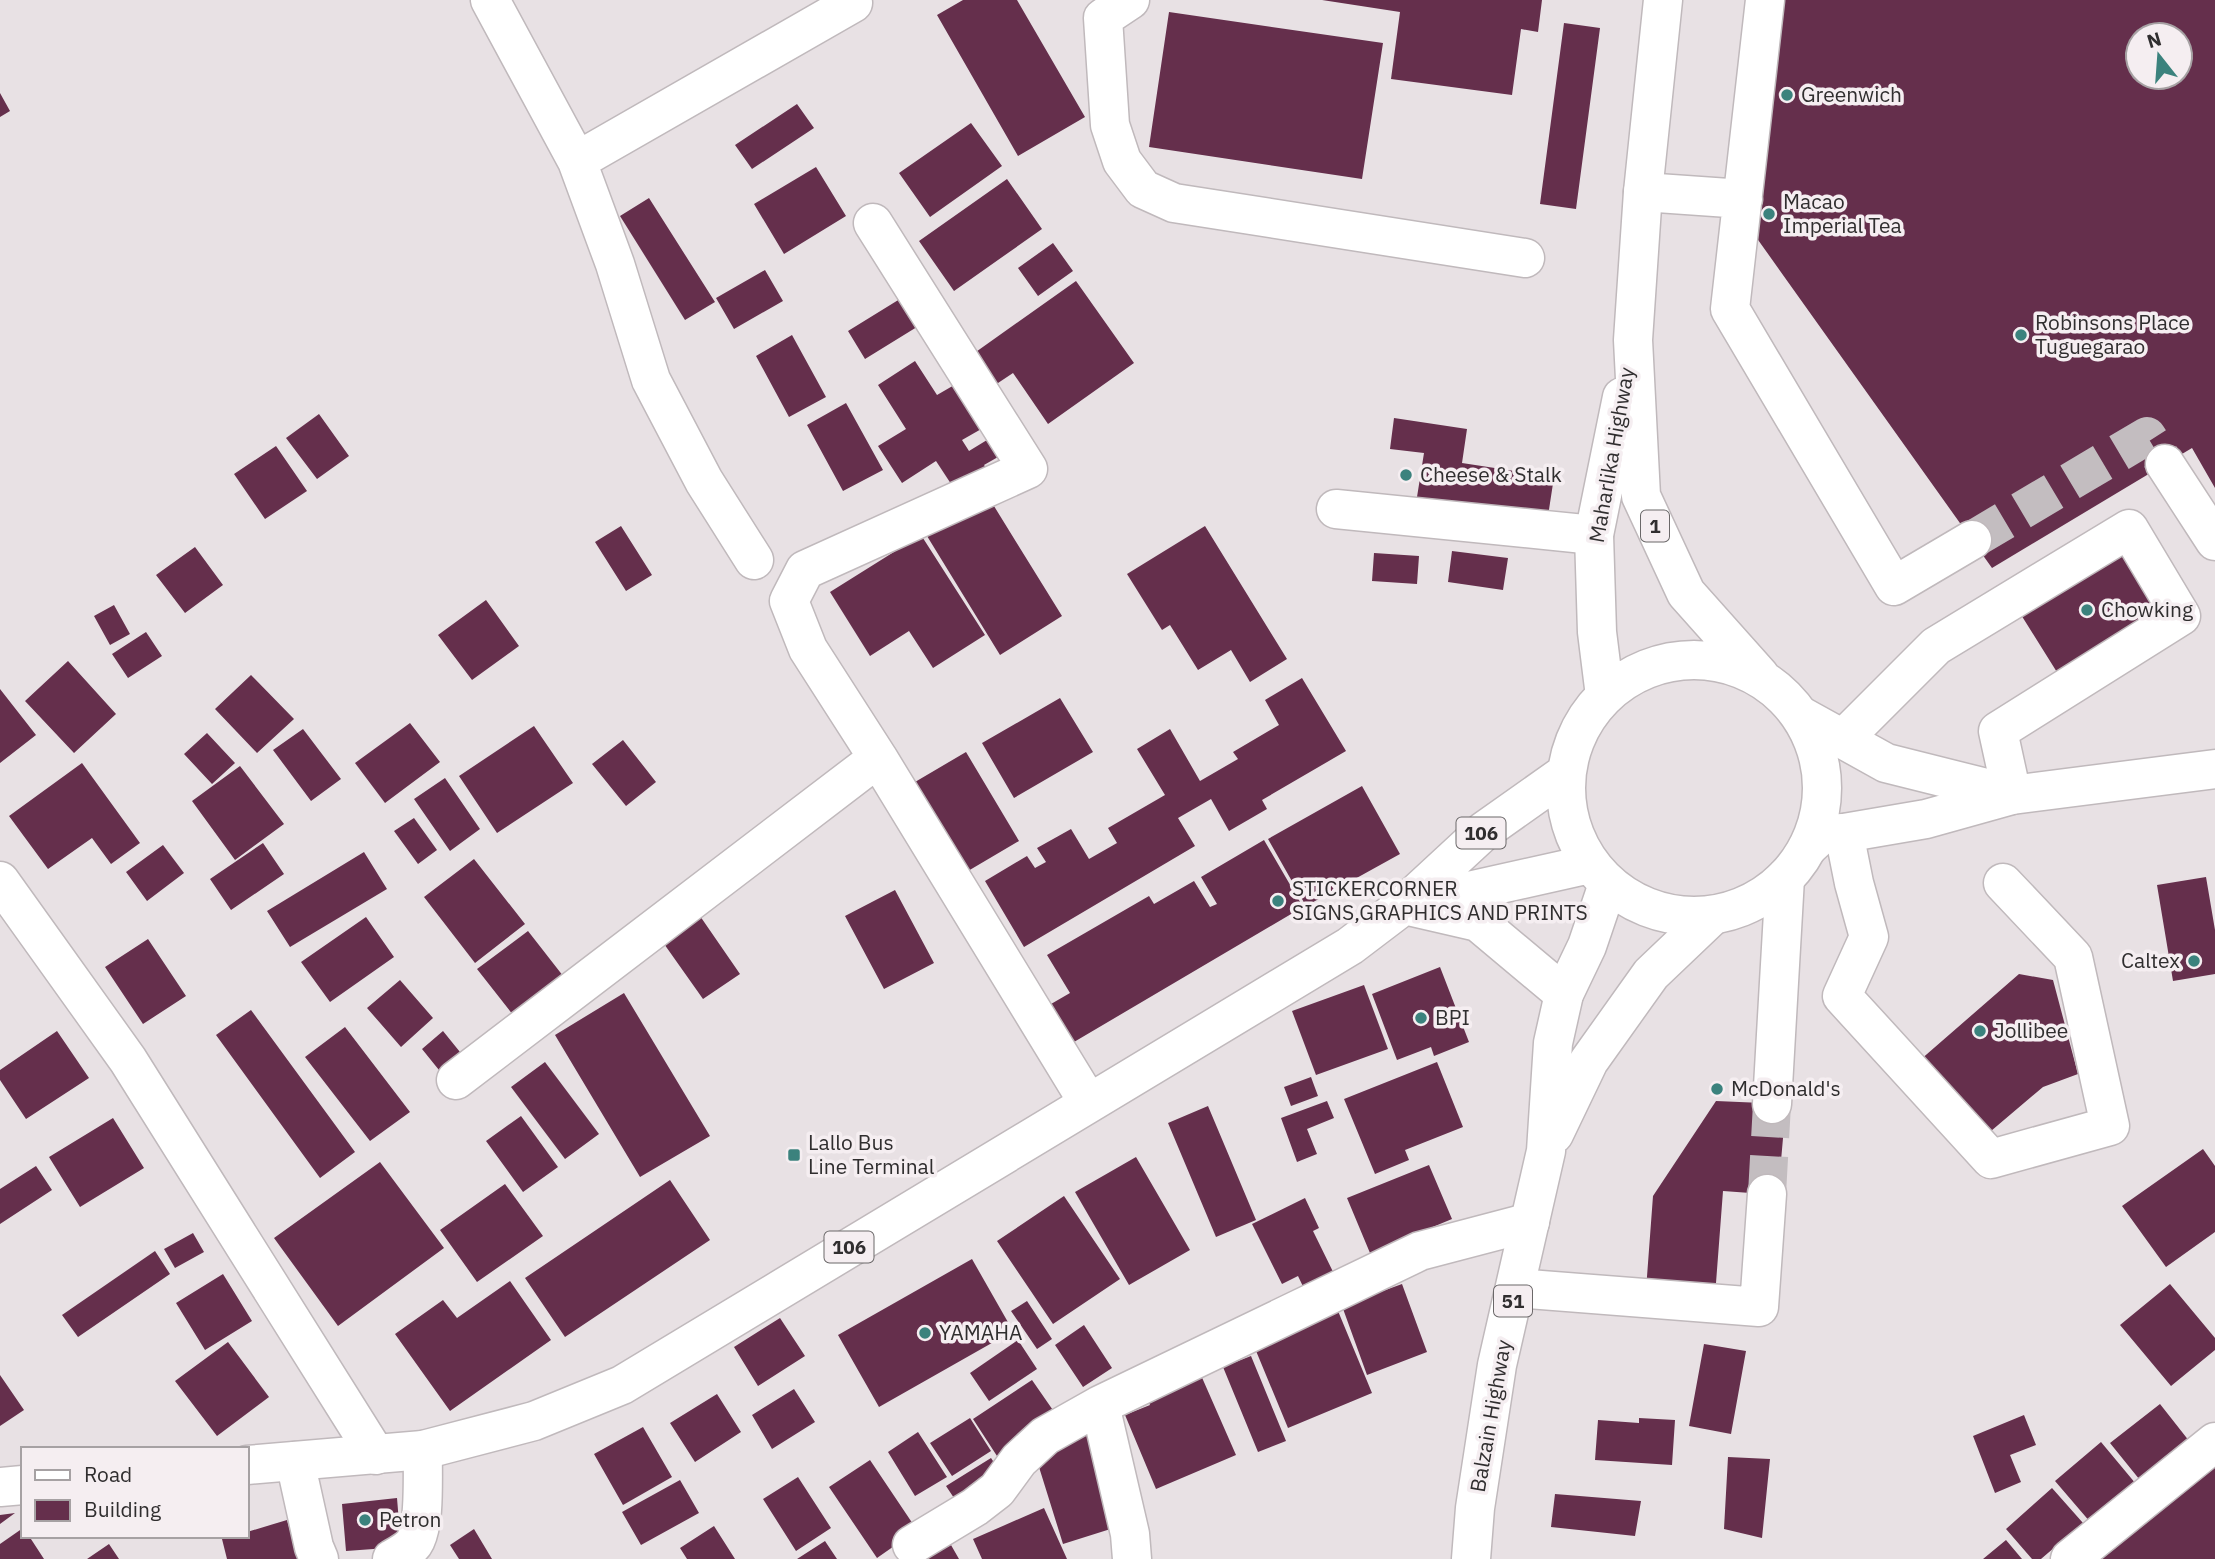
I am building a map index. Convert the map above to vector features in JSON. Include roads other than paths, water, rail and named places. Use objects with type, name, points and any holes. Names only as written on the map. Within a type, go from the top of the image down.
[{"type":"main road","points":[[489,0],[577,161],[615,264],[651,380],[704,481],[754,560]]},
{"type":"main road","name":"Maharlika Highway","points":[[1663,0],[1643,192],[1633,340],[1641,496],[1686,593],[1763,680]]},
{"type":"main road","points":[[1765,0],[1730,309],[1894,586],[1972,540]]},
{"type":"main road","points":[[577,161],[854,1]]},
{"type":"main road","points":[[1117,9],[1110,125],[1122,161],[1143,189],[1174,203],[1525,258]]},
{"type":"main road","points":[[1643,192],[1743,199]]},
{"type":"main road","points":[[873,223],[1028,469],[805,570],[789,601],[808,649],[878,758],[1088,1102]]},
{"type":"main road","name":"Maharlika Highway","points":[[1605,696],[1597,632],[1594,535],[1633,340]]},
{"type":"main road","points":[[2165,464],[2215,541]]},
{"type":"main road","points":[[1336,509],[1594,535]]},
{"type":"main road","points":[[1844,738],[1936,646],[2129,529],[2181,616],[1998,731],[2012,795]]},
{"type":"main road","name":"1","points":[[1808,847],[1819,820],[1823,790],[1817,751],[1801,716],[1790,702],[1763,680],[1738,667],[1710,661],[1681,661],[1653,667],[1628,679],[1605,696],[1580,731],[1566,773],[1567,805],[1575,836],[1599,874],[1631,900],[1657,911],[1685,916],[1713,915],[1739,908],[1764,895],[1785,878],[1808,847],[1821,835],[1844,834],[1926,819],[2012,795],[2215,769]]},
{"type":"main road","name":"1","points":[[1801,716],[1886,763],[2012,795]]},
{"type":"main road","points":[[456,1080],[878,758]]},
{"type":"main road","name":"106","points":[[248,1465],[423,1450],[534,1421],[622,1385],[1350,946],[1404,905],[1484,831],[1566,773]]},
{"type":"main road","points":[[1844,834],[1869,937],[1842,996],[1992,1159],[2110,1126],[2073,957],[2003,883]]},
{"type":"main road","name":"106","points":[[1404,905],[1599,874]]},
{"type":"main road","name":"51","points":[[1546,1152],[1553,1043],[1564,994],[1587,946],[1599,874]]},
{"type":"main road","points":[[1772,1104],[1785,878]]},
{"type":"main road","points":[[0,881],[128,1060],[376,1455]]},
{"type":"main road","points":[[1404,905],[1478,922],[1564,994]]},
{"type":"main road","name":"51","points":[[1546,1152],[1589,1061],[1651,974],[1713,915]]},
{"type":"main road","name":"Balzain Highway","points":[[1471,1559],[1475,1508],[1497,1365],[1546,1152]]},
{"type":"main road","points":[[1516,1288],[1759,1307],[1766,1194]]},
{"type":"main road","points":[[912,1545],[975,1507],[997,1490],[1019,1460],[1045,1436],[1100,1405],[1420,1251],[1530,1222]]},
{"type":"main road","points":[[1100,1405],[1130,1534],[1132,1559]]},
{"type":"main road","points":[[2070,1559],[2215,1443]]},
{"type":"main road","points":[[391,1559],[402,1554],[414,1542],[422,1516],[423,1450]]},
{"type":"main road","points":[[295,1461],[319,1559]]},
{"type":"main road","points":[[0,1487],[21,1485]]},
{"type":"tunnel","points":[[1972,540],[2147,436],[2165,464]]},
{"type":"tunnel","points":[[1767,1194],[1772,1104]]},
{"type":"place","name":"Greenwich","points":[[1787,95]]},
{"type":"place","name":"Macao Imperial Tea","points":[[1769,214]]},
{"type":"place","name":"Robinsons Place Tuguegarao","points":[[2021,335]]},
{"type":"place","name":"Cheese & Stalk","points":[[1406,475]]},
{"type":"place","name":"Chowking","points":[[2087,610]]},
{"type":"place","name":"STICKERCORNER SIGNS,GRAPHICS AND PRINTS","points":[[1278,901]]},
{"type":"place","name":"Caltex","points":[[2194,961]]},
{"type":"place","name":"BPI","points":[[1421,1018]]},
{"type":"place","name":"Jollibee","points":[[1980,1031]]},
{"type":"place","name":"McDonald's","points":[[1717,1089]]},
{"type":"place","name":"Lallo Bus Line Terminal","points":[[794,1155]]},
{"type":"place","name":"YAMAHA","points":[[925,1333]]},
{"type":"place","name":"Petron","points":[[365,1520]]}]
